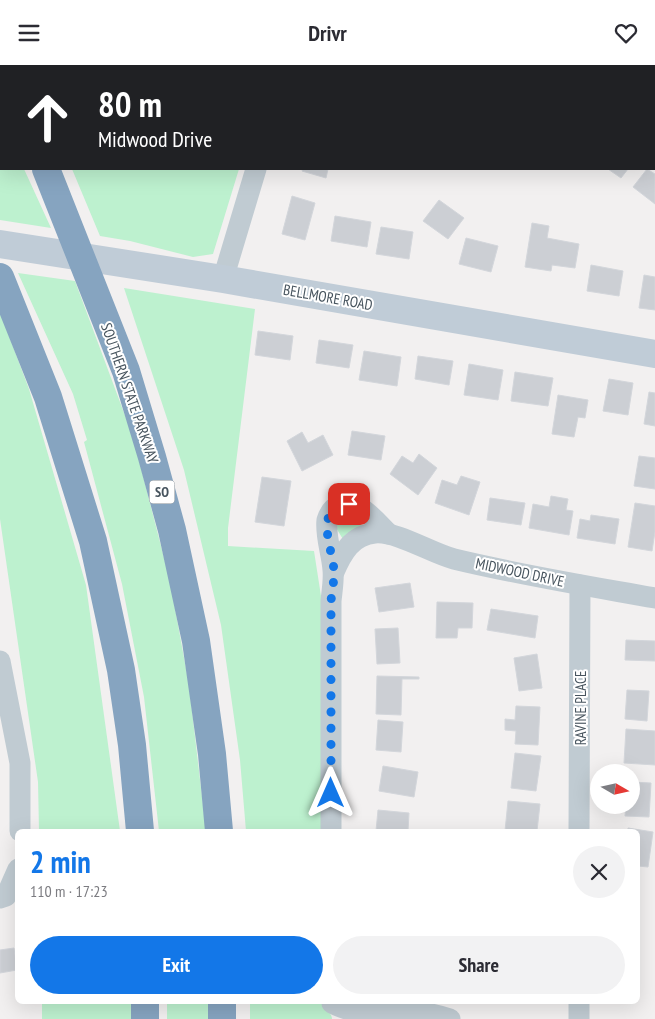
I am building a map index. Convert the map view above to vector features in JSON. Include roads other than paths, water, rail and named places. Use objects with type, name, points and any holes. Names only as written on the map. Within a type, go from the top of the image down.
[{"type":"highway","name":"SOUTHERN STATE PARKWAY","points":[[46,170],[126,371],[169,521],[196,641],[212,754],[219,829]]},
{"type":"highway","points":[[0,277],[48,397],[93,541],[121,670],[132,745],[140,829]]},
{"type":"highway","points":[[145,1004],[145,1019]]},
{"type":"highway","points":[[222,1004],[222,1019]]},
{"type":"main road","name":"BELLMORE ROAD","points":[[0,244],[223,279],[655,354]]},
{"type":"street","points":[[223,279],[256,170]]},
{"type":"street","name":"MIDWOOD DRIVE","points":[[334,572],[327,530],[328,520],[334,508],[349,504],[358,507],[368,513],[388,534]]},
{"type":"street","name":"MIDWOOD DRIVE","points":[[334,572],[342,554],[351,543],[363,535],[376,533],[388,534],[452,558],[580,585],[655,598]]},
{"type":"street","points":[[331,829],[331,601],[334,572]]},
{"type":"street","name":"RAVINE PLACE","points":[[579,829],[580,585]]},
{"type":"street","points":[[0,661],[20,763],[20,829]]},
{"type":"street","points":[[3,897],[15,875]]},
{"type":"street","points":[[334,1004],[345,1010],[365,1012],[411,1011],[430,1013],[450,1019]]},
{"type":"street","points":[[579,1004],[579,1019]]}]
